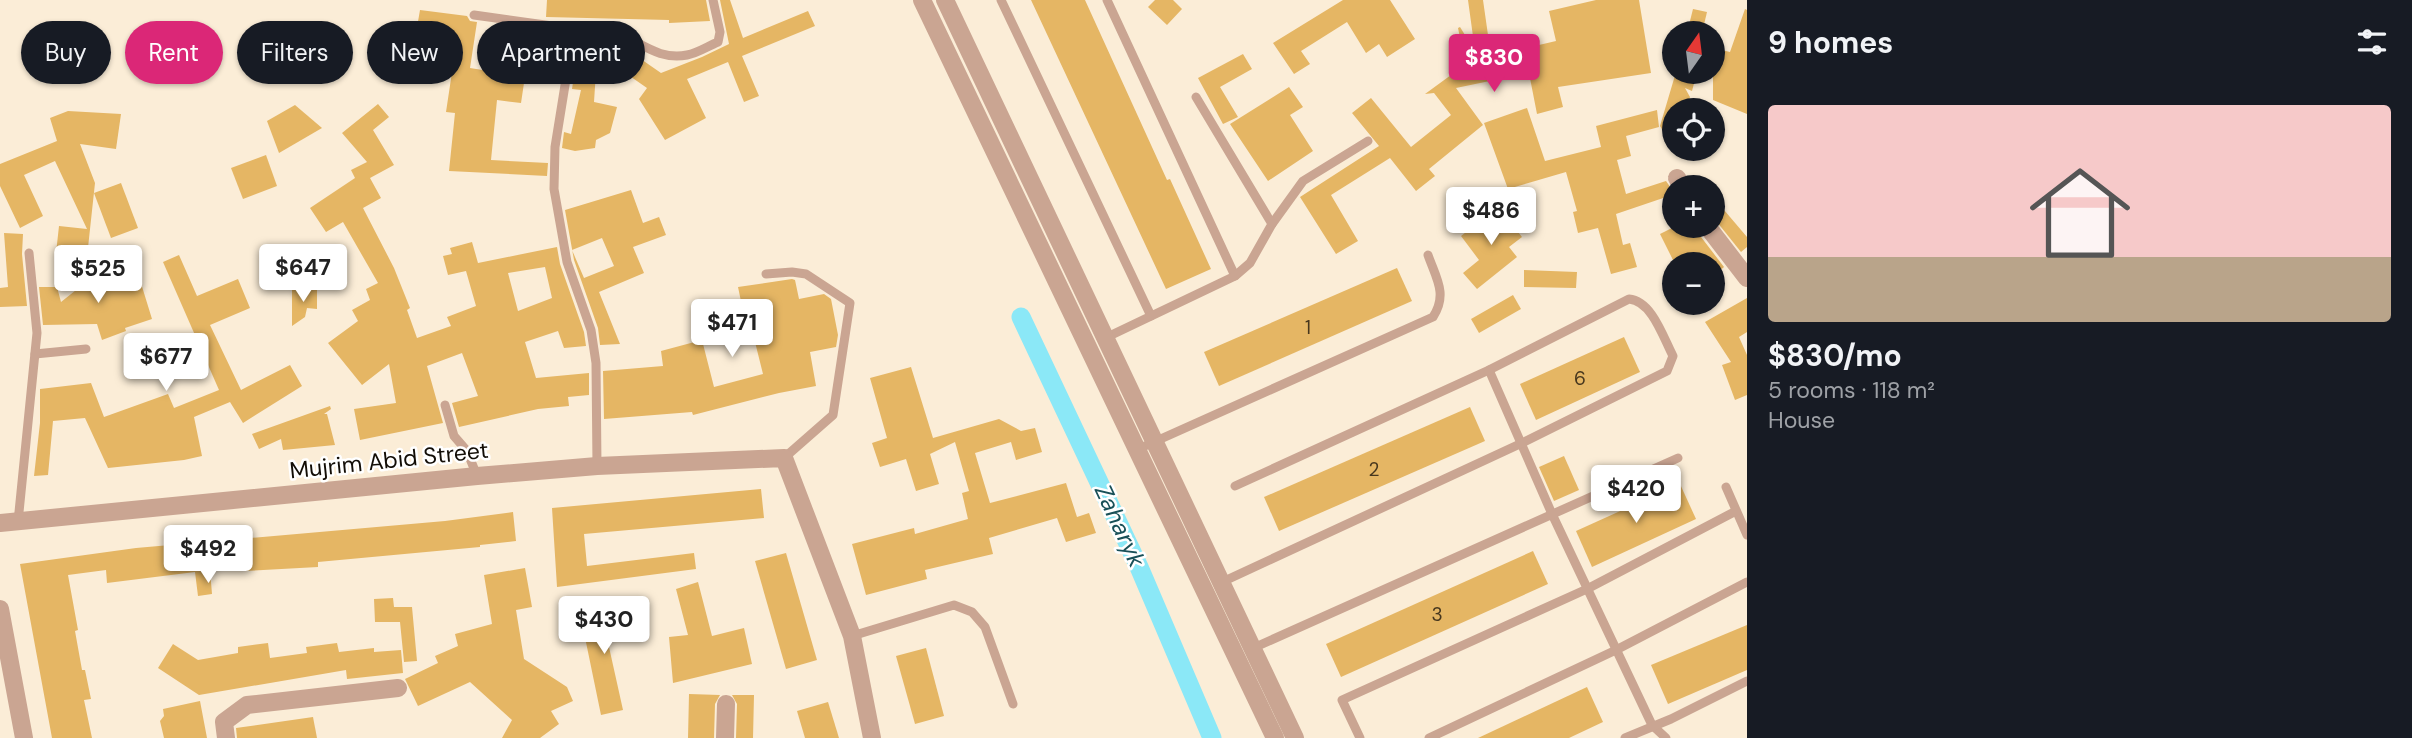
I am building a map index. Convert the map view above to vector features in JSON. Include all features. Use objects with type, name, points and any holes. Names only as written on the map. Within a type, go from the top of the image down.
[{"type":"street","points":[[922,0],[1136,450],[1214,586]]},
{"type":"street","points":[[945,0],[1156,441],[1214,586],[1244,652],[1275,738]]},
{"type":"street","points":[[1716,238],[1747,278]]},
{"type":"street","points":[[784,458],[852,636],[872,738]]},
{"type":"street","name":"Mujrim Abid Street","points":[[9,522],[597,466],[784,458]]},
{"type":"street","points":[[0,609],[24,738]]},
{"type":"street","points":[[1244,652],[1296,738]]},
{"type":"street","points":[[226,738],[224,722],[247,705],[398,688]]},
{"type":"street","points":[[725,738],[726,704]]},
{"type":"lane","points":[[645,49],[671,57],[688,55],[718,42],[720,32],[713,0]]},
{"type":"lane","points":[[1001,0],[1151,316]]},
{"type":"lane","points":[[1107,0],[1236,276]]},
{"type":"lane","points":[[474,15],[517,21]]},
{"type":"lane","points":[[565,84],[555,146],[554,189],[567,262],[592,330],[596,363],[597,466]]},
{"type":"lane","points":[[1196,97],[1272,224]]},
{"type":"lane","points":[[1086,346],[1236,276],[1250,263],[1272,224],[1303,181],[1368,141]]},
{"type":"lane","points":[[9,522],[37,332],[29,253]]},
{"type":"lane","points":[[1136,450],[1433,317],[1440,306],[1441,293],[1428,255]]},
{"type":"lane","points":[[766,274],[806,274],[850,303],[833,415],[784,458]]},
{"type":"lane","points":[[1214,586],[1521,443],[1667,371],[1673,356],[1646,306],[1638,299],[1629,299],[1489,370],[1235,486]]},
{"type":"lane","points":[[35,354],[86,349]]},
{"type":"lane","points":[[1489,370],[1552,514],[1652,725],[1666,738]]},
{"type":"lane","points":[[445,405],[454,436],[467,451],[477,476]]},
{"type":"lane","points":[[1244,652],[1678,458]]},
{"type":"lane","points":[[1726,487],[1747,535]]},
{"type":"lane","points":[[1360,738],[1342,700],[1587,589],[1736,511]]},
{"type":"lane","points":[[1429,738],[1616,650],[1747,582]]},
{"type":"lane","points":[[852,636],[954,605],[972,612],[985,627],[1013,704]]},
{"type":"lane","points":[[1625,738],[1671,719],[1747,681]]},
{"type":"building","points":[[547,0],[706,0],[710,21],[669,23],[669,20],[546,17]]},
{"type":"building","points":[[720,0],[730,0],[743,38],[808,11],[815,26],[742,56],[759,96],[744,102],[728,62],[687,79],[706,118],[665,140],[639,99],[647,88],[641,84],[645,84],[645,62],[661,73],[729,44]]},
{"type":"building","points":[[1031,0],[1085,0],[1211,269],[1166,289]]},
{"type":"building","points":[[1155,0],[1173,0],[1182,9],[1167,25],[1148,7]]},
{"type":"building","points":[[1343,0],[1390,0],[1415,39],[1387,57],[1379,44],[1366,53],[1347,22],[1301,51],[1310,64],[1294,74],[1273,43]]},
{"type":"building","points":[[1468,0],[1483,0],[1491,56],[1556,41],[1549,11],[1596,0],[1639,0],[1651,73],[1558,87],[1563,107],[1537,114],[1529,73],[1456,88],[1483,125],[1429,169],[1435,176],[1416,191],[1390,158],[1331,195],[1358,241],[1336,254],[1300,197],[1379,146],[1352,113],[1371,98],[1411,147],[1451,115],[1434,93],[1425,94],[1462,67],[1460,63],[1465,62],[1458,28],[1460,27],[1475,51]]},
{"type":"building","points":[[1693,9],[1707,12],[1705,21],[1690,21]]},
{"type":"building","points":[[1745,9],[1747,114],[1725,105],[1725,98],[1713,98],[1713,84],[1726,84],[1726,51],[1730,52]]},
{"type":"building","points":[[420,10],[467,16],[470,21],[477,22],[470,68],[477,69],[477,84],[524,84],[521,103],[497,100],[491,160],[548,163],[547,176],[449,171],[455,113],[446,112],[450,84],[463,84],[463,21],[418,21]]},
{"type":"building","points":[[1243,54],[1252,69],[1220,87],[1238,117],[1223,124],[1198,78]]},
{"type":"building","points":[[573,84],[595,84],[594,102],[617,107],[610,133],[596,140],[595,148],[575,151],[562,148],[564,132],[571,134],[581,90],[572,89]]},
{"type":"building","points":[[1672,84],[1694,84],[1692,91],[1685,88],[1690,98],[1668,98]]},
{"type":"building","points":[[1289,87],[1303,107],[1290,115],[1313,151],[1268,181],[1230,124]]},
{"type":"building","points":[[378,104],[389,117],[373,130],[394,165],[370,178],[381,198],[363,208],[394,268],[410,308],[407,310],[417,338],[451,326],[447,317],[476,306],[466,271],[448,275],[443,256],[452,254],[450,248],[472,242],[478,263],[557,247],[586,346],[564,348],[558,331],[525,342],[536,378],[589,373],[589,395],[568,397],[569,406],[538,409],[459,427],[452,403],[478,396],[462,353],[427,366],[443,423],[360,440],[354,409],[396,403],[389,364],[362,385],[328,343],[358,321],[352,310],[370,300],[366,289],[378,283],[343,222],[326,232],[310,208],[355,178],[351,170],[367,162],[342,133]],"holes":[[[545,267],[552,298],[518,311],[508,273]]]},
{"type":"building","points":[[295,105],[322,128],[279,153],[267,121]]},
{"type":"building","points":[[1527,108],[1545,161],[1601,147],[1596,126],[1657,110],[1659,127],[1626,136],[1631,156],[1617,160],[1626,194],[1662,182],[1662,198],[1616,214],[1623,245],[1630,243],[1637,267],[1611,274],[1598,228],[1578,233],[1573,212],[1577,211],[1566,172],[1508,189],[1484,123]]},
{"type":"building","points":[[68,111],[121,114],[116,149],[80,144],[95,183],[87,257],[56,253],[59,226],[87,229],[55,161],[24,175],[43,216],[20,228],[0,186],[0,164],[57,141],[50,118]]},
{"type":"building","points":[[266,155],[277,186],[243,199],[231,168]]},
{"type":"building","points":[[121,183],[138,228],[111,238],[94,193]]},
{"type":"building","points":[[631,190],[643,223],[659,217],[666,235],[633,247],[644,273],[599,292],[620,344],[600,345],[598,328],[572,251],[584,278],[614,266],[602,238],[572,250],[565,210]]},
{"type":"building","points":[[1498,207],[1522,237],[1509,247],[1517,257],[1477,289],[1463,273],[1479,260],[1461,236]]},
{"type":"building","points":[[1725,211],[1747,237],[1747,247],[1741,252],[1725,232]]},
{"type":"building","points":[[4,233],[23,234],[22,254],[27,306],[0,307],[0,288],[8,287]]},
{"type":"building","points":[[1662,238],[1702,238],[1713,252],[1669,252]]},
{"type":"building","points":[[179,255],[197,296],[238,279],[250,308],[210,325],[241,390],[290,365],[302,386],[243,423],[230,402],[194,417],[202,456],[184,460],[108,468],[85,418],[53,421],[48,475],[34,476],[40,423],[40,389],[91,383],[104,417],[168,394],[174,408],[219,390],[163,262]]},
{"type":"building","points":[[110,263],[121,286],[140,280],[152,319],[125,328],[126,331],[102,340],[97,324],[43,325],[39,287],[57,287],[61,302]]},
{"type":"building","points":[[1397,268],[1412,301],[1219,386],[1204,352]]},
{"type":"building","points":[[1524,270],[1577,272],[1576,288],[1524,287]]},
{"type":"building","points":[[795,280],[799,299],[824,294],[831,299],[838,335],[836,347],[810,352],[816,386],[693,415],[692,412],[604,419],[603,371],[663,366],[661,351],[702,340],[714,387],[763,374],[747,310],[743,311],[738,287]]},
{"type":"building","points":[[292,290],[317,290],[317,309],[307,308],[305,317],[292,326]]},
{"type":"building","points":[[1513,295],[1521,309],[1479,333],[1471,319]]},
{"type":"building","points":[[1747,298],[1747,332],[1739,337],[1747,355],[1747,395],[1735,400],[1722,365],[1731,362],[1705,322],[1717,315],[1725,315],[1725,311]]},
{"type":"building","points":[[1624,337],[1640,372],[1536,420],[1520,384]]},
{"type":"building","points":[[911,367],[933,438],[999,419],[1021,431],[1035,428],[1042,452],[1016,460],[1011,442],[975,453],[990,503],[1066,483],[1077,517],[1089,513],[1096,533],[1066,542],[1057,518],[989,538],[993,554],[925,570],[927,579],[866,595],[852,544],[914,528],[915,534],[968,519],[962,493],[969,491],[955,442],[930,454],[939,484],[916,491],[906,459],[880,467],[872,443],[887,438],[870,378]]},
{"type":"building","points":[[330,406],[331,409],[324,414],[327,414],[335,445],[283,450],[281,439],[259,449],[252,434]]},
{"type":"building","points":[[1470,407],[1485,441],[1279,531],[1264,497]]},
{"type":"building","points":[[1564,456],[1579,490],[1554,501],[1539,467]]},
{"type":"building","points":[[1680,484],[1696,519],[1592,567],[1576,531]]},
{"type":"building","points":[[761,489],[764,518],[584,534],[587,566],[694,553],[696,569],[557,587],[552,508]]},
{"type":"building","points":[[513,512],[516,541],[480,547],[318,562],[318,567],[210,570],[212,594],[198,596],[195,572],[107,583],[106,570],[68,575],[82,670],[85,670],[91,699],[84,700],[92,738],[52,738],[20,564],[136,548],[445,521]]},
{"type":"building","points":[[1533,551],[1548,584],[1341,677],[1326,644]]},
{"type":"building","points":[[786,553],[817,660],[786,669],[755,561]]},
{"type":"building","points":[[525,568],[532,607],[516,610],[524,659],[567,687],[573,701],[551,711],[559,724],[540,738],[502,738],[512,720],[470,682],[418,706],[405,679],[438,663],[435,656],[458,646],[455,634],[492,624],[484,575]]},
{"type":"building","points":[[698,582],[712,636],[744,628],[752,664],[673,683],[669,637],[688,635],[676,589]]},
{"type":"building","points":[[393,598],[394,607],[412,607],[417,661],[404,662],[400,622],[375,622],[374,599]]},
{"type":"building","points":[[616,607],[628,630],[607,638],[623,710],[601,715],[581,618]]},
{"type":"building","points":[[1747,625],[1747,670],[1668,704],[1651,665]]},
{"type":"building","points":[[268,643],[270,658],[307,653],[306,647],[337,643],[339,652],[374,648],[374,652],[401,650],[403,673],[347,679],[346,670],[199,695],[158,668],[173,644],[198,660],[238,653],[238,647]]},
{"type":"building","points":[[926,648],[944,716],[915,724],[896,656]]},
{"type":"building","points":[[1587,687],[1603,722],[1569,738],[1478,738]]},
{"type":"building","points":[[689,694],[720,695],[715,704],[714,738],[688,738]]},
{"type":"building","points":[[732,695],[754,695],[753,738],[736,738],[737,704]]},
{"type":"building","points":[[200,701],[207,738],[164,738],[160,721],[164,716],[163,709]]},
{"type":"building","points":[[828,702],[839,738],[805,738],[797,711]]},
{"type":"building","points":[[313,717],[317,738],[237,738],[236,728]]},
{"type":"waterway","name":"Zaharyk","points":[[1021,317],[1139,567],[1212,738]]}]
